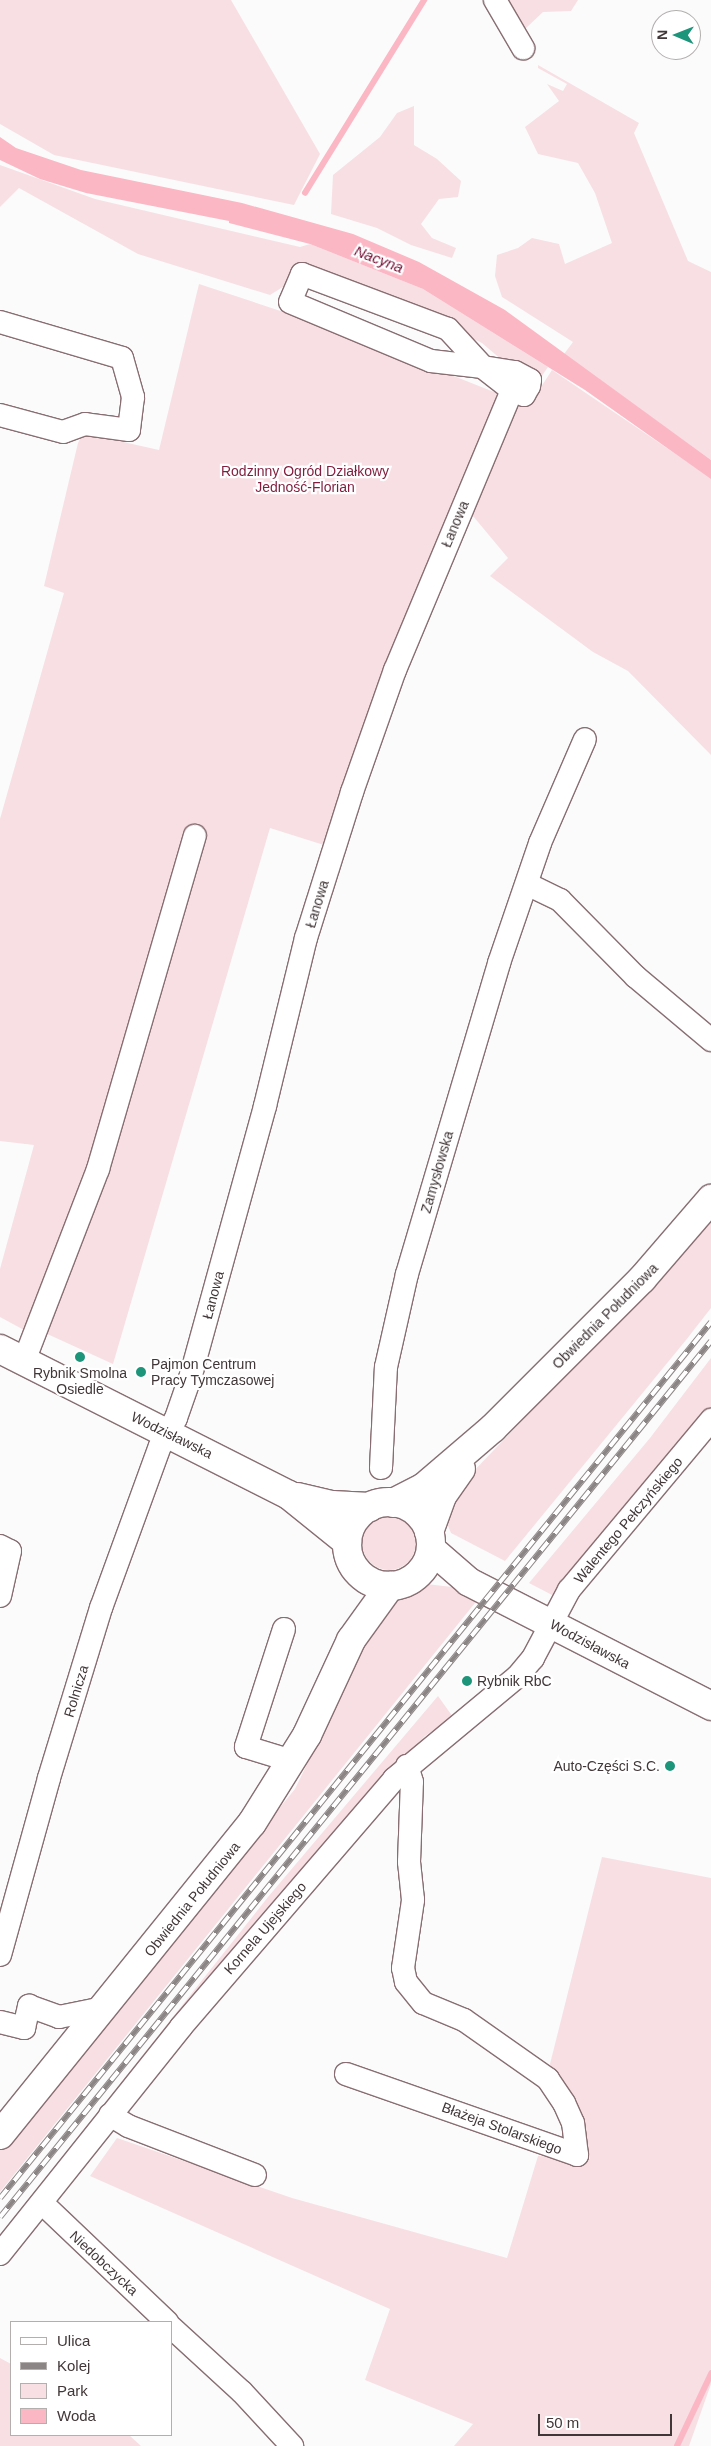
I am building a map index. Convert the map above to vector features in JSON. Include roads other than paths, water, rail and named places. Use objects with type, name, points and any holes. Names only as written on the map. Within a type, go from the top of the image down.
[{"type":"main road","name":"Obwiednia Południowa","points":[[381,1505],[423,1488],[493,1428],[642,1279],[711,1199]]},
{"type":"main road","name":"Wodzisławska","points":[[12,1355],[289,1495],[348,1542]]},
{"type":"main road","name":"Obwiednia Południowa","points":[[430,1541],[444,1492],[493,1428]]},
{"type":"main road","name":"Wodzisławska","points":[[289,1495],[332,1505],[381,1505]]},
{"type":"main road","points":[[381,1505],[417,1513],[430,1541],[425,1566],[402,1582],[371,1581],[357,1570],[348,1542],[355,1521],[381,1505]]},
{"type":"main road","name":"Wodzisławska","points":[[430,1541],[469,1582],[711,1706]]},
{"type":"main road","name":"Obwiednia Południowa","points":[[351,1640],[357,1570]]},
{"type":"main road","name":"Wodzisławska","points":[[402,1582],[469,1582]]},
{"type":"main road","name":"Obwiednia Południowa","points":[[0,2135],[234,1847],[292,1762],[325,1699],[351,1640],[402,1582]]},
{"type":"street","points":[[495,0],[523,48]]},
{"type":"street","points":[[302,274],[448,329],[483,367],[431,361],[290,302],[302,274]]},
{"type":"street","points":[[0,322],[122,358],[133,397],[129,430],[84,424],[63,432],[0,415]]},
{"type":"street","name":"Łanowa","points":[[168,1433],[191,1375],[265,1106],[306,938],[378,713],[512,390],[524,395],[530,380],[515,372],[483,367]]},
{"type":"street","name":"Zamysłowska","points":[[381,1468],[386,1367],[407,1274],[499,963],[540,843],[585,739]]},
{"type":"street","points":[[12,1355],[98,1169],[195,836]]},
{"type":"street","points":[[527,884],[560,900],[636,977],[711,1040]]},
{"type":"street","name":"Walentego Pełczyńskiego","points":[[551,1624],[569,1590],[711,1420]]},
{"type":"street","name":"Rolnicza","points":[[0,1955],[6,1910],[102,1608],[168,1433]]},
{"type":"street","points":[[0,1546],[10,1551],[0,1596]]},
{"type":"street","name":"Kornela Ujejskiego","points":[[0,2254],[42,2204],[110,2115],[232,1966],[407,1766],[518,1677],[533,1658],[551,1624]]},
{"type":"street","points":[[284,1629],[246,1747],[292,1762]]},
{"type":"street","name":"Błażeja Stolarskiego","points":[[346,2074],[577,2155],[573,2123],[564,2103],[548,2079],[464,2020],[423,2003],[406,1982],[403,1968],[413,1900],[409,1862],[412,1782],[407,1766]]},
{"type":"street","points":[[0,2022],[24,2028],[29,2006],[59,2017],[104,2008]]},
{"type":"street","points":[[59,2017],[71,2047]]},
{"type":"street","points":[[110,2115],[128,2126],[255,2175]]},
{"type":"street","name":"Niedobczycka","points":[[42,2204],[166,2321]]},
{"type":"street","points":[[172,2327],[242,2392],[292,2446]]},
{"type":"water","name":"Nacyna","points":[[0,137],[16,148],[81,170],[242,203],[353,234],[419,262],[505,310],[711,460],[711,479],[585,390],[423,289],[310,244],[229,223],[229,221],[86,193],[40,179],[0,160]]},
{"type":"waterway","points":[[305,193],[424,0]]},
{"type":"waterway","points":[[677,2446],[711,2374]]},
{"type":"railway","points":[[0,2198],[711,1322]]},
{"type":"railway","points":[[0,2217],[711,1341]]},
{"type":"place","name":"Rybnik Smolna Osiedle","points":[[80,1357]]},
{"type":"place","name":"Pajmon Centrum Pracy Tymczasowej","points":[[141,1372]]},
{"type":"place","name":"Rybnik RbC","points":[[467,1681]]},
{"type":"place","name":"Auto-Części S.C.","points":[[670,1766]]},
{"type":"park label","name":"Rodzinny Ogród Działkowy Jedność-Florian","points":[[305,480]]}]
